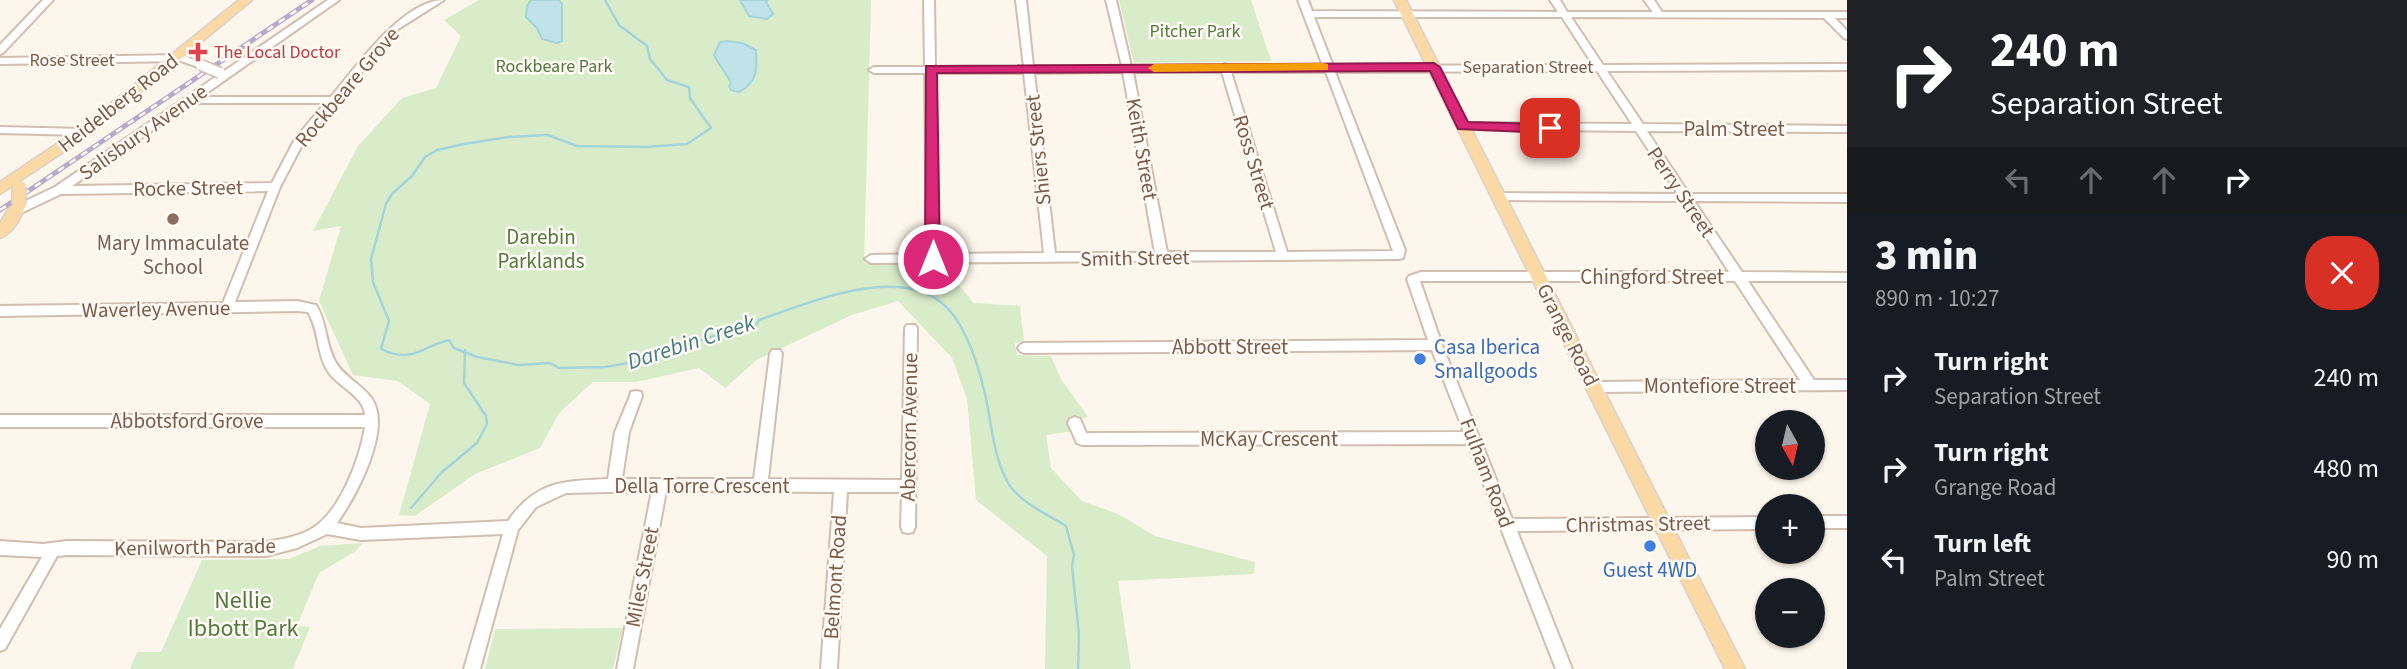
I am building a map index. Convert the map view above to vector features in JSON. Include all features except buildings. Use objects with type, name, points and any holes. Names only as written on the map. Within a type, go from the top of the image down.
[{"type":"main road","name":"Heidelberg Road","points":[[0,189],[19,181],[84,132],[246,0]]},
{"type":"main road","name":"Grange Road","points":[[1401,0],[1735,669]]},
{"type":"main road","points":[[0,233],[18,207],[19,181]]},
{"type":"street","points":[[0,51],[48,0]]},
{"type":"street","name":"Salisbury Avenue","points":[[18,207],[59,190],[191,100],[223,74],[334,0]]},
{"type":"street","name":"Rockbeare Grove","points":[[227,308],[275,187],[296,145],[395,27],[439,0]]},
{"type":"street","points":[[929,0],[933,259]]},
{"type":"street","name":"Shiers Street","points":[[1021,0],[1051,258]]},
{"type":"street","name":"Keith Street","points":[[1111,0],[1127,68],[1162,257]]},
{"type":"street","points":[[1303,0],[1327,67]]},
{"type":"street","name":"Perry Street","points":[[1555,0],[1811,386]]},
{"type":"street","points":[[1649,0],[1660,15]]},
{"type":"street","points":[[1309,14],[1847,15]]},
{"type":"street","points":[[1828,15],[1847,36]]},
{"type":"street","name":"Rose Street","points":[[0,61],[182,58],[223,74]]},
{"type":"street","name":"Ross Street","points":[[1225,67],[1283,256]]},
{"type":"street","name":"Smith Street","points":[[871,259],[1399,255],[1327,67]]},
{"type":"street","name":"Separation Street","points":[[874,70],[1847,67]]},
{"type":"street","points":[[191,100],[333,100]]},
{"type":"street","name":"Palm Street","points":[[1464,128],[1847,129]]},
{"type":"street","points":[[0,130],[84,132]]},
{"type":"street","name":"Rocke Street","points":[[59,190],[275,187]]},
{"type":"street","points":[[1498,197],[1847,198]]},
{"type":"street","name":"Chingford Street","points":[[1415,277],[1847,277]]},
{"type":"street","name":"Fulham Road","points":[[1415,277],[1413,284],[1436,345],[1564,669]]},
{"type":"street","name":"Waverley Avenue","points":[[0,311],[312,308],[317,316],[330,362],[346,384],[370,406],[373,421]]},
{"type":"street","name":"Abercorn Avenue","points":[[908,527],[911,328]]},
{"type":"street","name":"Abbott Street","points":[[1024,348],[1436,345]]},
{"type":"street","points":[[1039,348],[1045,362]]},
{"type":"street","points":[[761,485],[776,354]]},
{"type":"street","name":"Montefiore Street","points":[[1594,387],[1847,385]]},
{"type":"street","points":[[614,485],[622,432],[636,396]]},
{"type":"street","name":"Abbotsford Grove","points":[[0,421],[373,421]]},
{"type":"street","points":[[373,421],[366,448],[345,498],[325,527],[361,534],[512,527],[472,669]]},
{"type":"street","name":"McKay Crescent","points":[[1075,424],[1082,439],[1474,438]]},
{"type":"street","name":"Miles Street","points":[[625,669],[660,485]]},
{"type":"street","name":"Belmont Road","points":[[829,669],[841,486]]},
{"type":"street","name":"Della Torre Crescent","points":[[512,527],[531,503],[566,487],[908,486]]},
{"type":"street","points":[[1825,522],[1847,522]]},
{"type":"street","name":"Christmas Street","points":[[1507,525],[1755,523]]},
{"type":"street","name":"Kenilworth Parade","points":[[0,548],[42,548],[52,552],[67,548],[266,549],[296,543],[325,527]]},
{"type":"street","points":[[0,644],[52,552]]},
{"type":"green space","points":[[479,0],[871,0],[864,263],[941,264],[974,303],[1020,306],[1024,342],[1015,343],[1017,355],[1051,356],[1061,379],[1088,417],[1068,421],[1074,431],[1046,435],[1051,468],[1082,501],[1118,514],[1155,536],[1255,562],[1254,574],[1118,581],[1131,669],[1045,669],[1047,556],[976,500],[967,399],[952,358],[898,301],[852,315],[758,359],[725,388],[699,368],[636,382],[593,382],[559,413],[540,448],[475,474],[415,516],[399,515],[430,404],[398,381],[353,375],[319,301],[341,226],[313,231],[358,146],[402,98],[436,88],[461,36],[444,20]]},
{"type":"green space","name":"Pitcher Park","points":[[1119,0],[1251,0],[1271,61],[1134,63]]},
{"type":"green space","name":"Nellie Ibbott Park","points":[[362,543],[356,551],[319,573],[297,626],[310,627],[293,669],[130,669],[137,652],[161,652],[202,560],[289,559],[320,546]]},
{"type":"green space","points":[[623,628],[613,669],[485,669],[495,629]]},
{"type":"water","points":[[531,0],[559,0],[562,4],[562,41],[557,43],[542,39],[537,28],[526,17],[527,6]]},
{"type":"water","points":[[740,0],[768,0],[766,2],[773,14],[767,19],[749,16]]},
{"type":"water","points":[[720,42],[742,43],[756,50],[753,79],[739,92],[731,90],[731,83],[714,55]]},
{"type":"waterway","name":"Darebin Creek","points":[[465,352],[454,348],[449,340],[408,355],[381,349],[389,321],[373,282],[371,259],[386,204],[392,194],[412,176],[425,157],[437,150],[464,144],[508,137],[548,135],[577,146],[645,147],[687,144],[711,128],[690,98],[689,87],[667,80],[650,59],[647,46],[619,25],[605,0]]},
{"type":"waterway","name":"Darebin Creek","points":[[465,352],[519,365],[550,363],[559,368],[605,367],[645,360],[728,331],[756,325],[759,320],[826,297],[877,287],[901,287],[923,292],[950,311],[970,345],[982,382],[996,453],[1010,486],[1028,503],[1066,526],[1074,555],[1072,566],[1079,635],[1078,669]]},
{"type":"waterway","points":[[411,508],[442,472],[477,443],[487,424],[486,416],[464,383],[465,352]]},
{"type":"railway","points":[[0,210],[312,0]]},
{"type":"slow traffic","points":[[1154,68],[1323,67]]},
{"type":"place","name":"The Local Doctor","points":[[198,52]]},
{"type":"place","name":"Mary Immaculate School","points":[[173,219]]},
{"type":"place","name":"Casa Iberica Smallgoods","points":[[1420,359]]},
{"type":"place","name":"Guest 4WD","points":[[1650,546]]},
{"type":"route","points":[[933,259],[931,69],[1434,67],[1463,126],[1550,128]]},
{"type":"park label","name":"Rockbeare Park","points":[[554,66]]},
{"type":"park label","name":"Darebin Parklands","points":[[541,249]]}]
